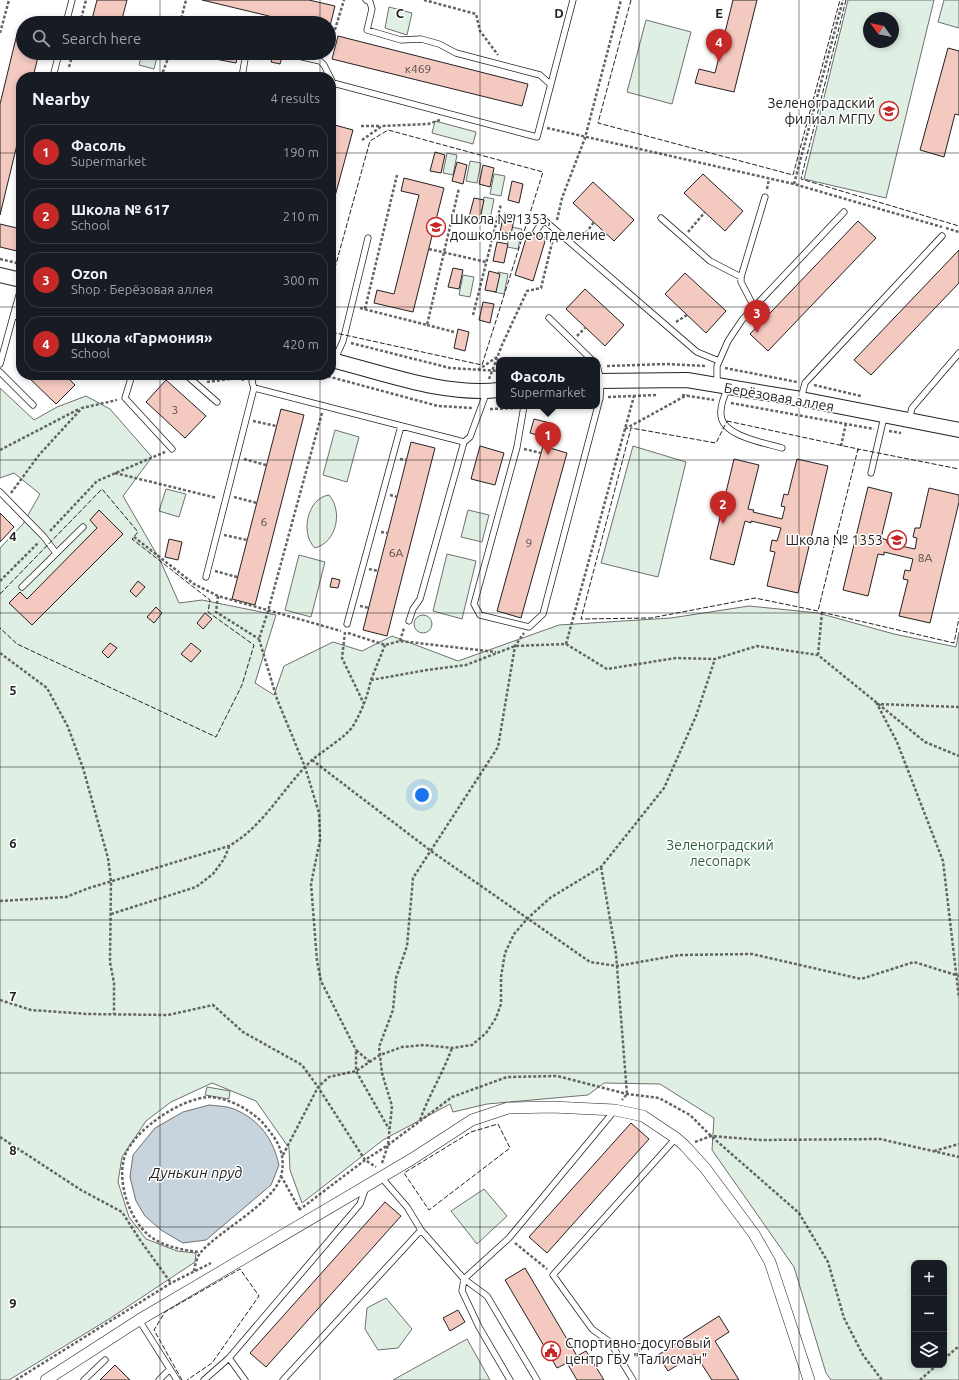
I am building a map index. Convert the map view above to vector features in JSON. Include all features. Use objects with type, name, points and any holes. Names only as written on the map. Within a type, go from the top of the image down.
[{"type":"street","points":[[0,275],[16,279]]},
{"type":"street","points":[[336,362],[414,382],[448,388],[493,390]]},
{"type":"street","name":"Берёзовая аллея","points":[[600,381],[687,380],[801,400],[883,423],[907,428],[959,430]]},
{"type":"street","points":[[46,1380],[139,1320],[381,1177],[472,1120],[508,1108],[552,1107],[615,1110],[643,1116],[676,1138],[685,1146],[705,1168],[754,1234],[770,1262],[809,1380]]},
{"type":"lane","points":[[68,16],[72,0]]},
{"type":"lane","points":[[366,0],[370,2],[372,9],[367,30],[401,40],[421,39],[439,44],[456,53],[540,75],[550,84]]},
{"type":"lane","points":[[336,84],[537,137],[573,0]]},
{"type":"lane","points":[[54,72],[57,60]]},
{"type":"lane","points":[[243,72],[245,60]]},
{"type":"lane","points":[[316,60],[320,61],[328,72]]},
{"type":"lane","points":[[754,308],[741,282],[741,277],[765,197]]},
{"type":"lane","points":[[782,448],[739,436],[724,425],[721,416],[722,386],[717,366],[728,341],[742,320],[844,212]]},
{"type":"lane","points":[[661,218],[710,261],[741,277]]},
{"type":"lane","points":[[536,231],[544,220],[697,352],[719,361]]},
{"type":"lane","points":[[801,400],[805,383],[942,236]]},
{"type":"lane","points":[[336,354],[343,341],[368,238]]},
{"type":"lane","points":[[0,364],[16,307]]},
{"type":"lane","points":[[549,318],[589,357]]},
{"type":"lane","points":[[907,428],[912,408],[959,353]]},
{"type":"lane","points":[[0,372],[33,405]]},
{"type":"lane","points":[[130,380],[125,398],[172,449]]},
{"type":"lane","points":[[192,380],[217,402]]},
{"type":"lane","points":[[206,577],[237,457],[254,380]]},
{"type":"lane","points":[[253,385],[323,407],[464,442]]},
{"type":"lane","points":[[409,621],[413,609],[420,599],[464,442],[470,437],[493,390]]},
{"type":"lane","points":[[523,409],[517,447],[474,604],[480,615],[529,627],[543,614],[597,409]]},
{"type":"lane","points":[[871,473],[883,423]]},
{"type":"lane","points":[[347,624],[401,426]]},
{"type":"lane","points":[[0,492],[44,537],[56,553]]},
{"type":"lane","points":[[22,587],[83,527]]},
{"type":"lane","points":[[510,1380],[479,1328],[462,1291],[464,1280],[509,1238],[615,1110]]},
{"type":"lane","points":[[633,1380],[610,1342],[592,1330],[553,1275],[676,1138]]},
{"type":"lane","points":[[381,1177],[407,1207],[421,1230],[464,1280],[487,1296],[537,1380]]},
{"type":"lane","points":[[204,1380],[229,1358],[360,1204],[366,1186]]},
{"type":"lane","points":[[283,1380],[421,1230]]},
{"type":"lane","points":[[139,1320],[177,1380]]},
{"type":"lane","points":[[229,1358],[245,1380]]},
{"type":"lane","points":[[84,1380],[105,1360]]},
{"type":"lane","points":[[159,1380],[170,1369]]},
{"type":"path","points":[[0,33],[9,0]]},
{"type":"path","points":[[82,16],[86,0]]},
{"type":"path","points":[[182,16],[186,0]]},
{"type":"path","points":[[336,26],[344,0]]},
{"type":"path","points":[[424,0],[476,14],[480,31],[508,67]]},
{"type":"path","points":[[438,0],[440,4]]},
{"type":"path","points":[[478,370],[497,356],[527,291],[541,288],[562,198],[584,138],[621,0]]},
{"type":"path","points":[[794,184],[843,0]]},
{"type":"path","points":[[69,67],[71,60]]},
{"type":"path","points":[[163,72],[167,60]]},
{"type":"path","points":[[361,126],[428,124],[452,117],[453,115]]},
{"type":"path","points":[[362,140],[382,126]]},
{"type":"path","points":[[541,126],[584,138],[794,184],[959,232]]},
{"type":"path","points":[[365,309],[397,176]]},
{"type":"path","points":[[427,325],[459,188]]},
{"type":"path","points":[[473,315],[501,204]]},
{"type":"path","points":[[683,237],[705,212]]},
{"type":"path","points":[[576,248],[594,222]]},
{"type":"path","points":[[428,249],[486,262]]},
{"type":"path","points":[[0,259],[16,263]]},
{"type":"path","points":[[351,306],[454,332]]},
{"type":"path","points":[[669,327],[687,315]]},
{"type":"path","points":[[343,341],[450,368],[496,371]]},
{"type":"path","points":[[491,371],[496,358]]},
{"type":"path","points":[[196,384],[223,380]]},
{"type":"path","points":[[242,380],[253,385]]},
{"type":"path","points":[[600,398],[665,394]]},
{"type":"path","points":[[680,395],[688,395],[846,424],[883,423],[907,428]]},
{"type":"path","points":[[625,429],[688,395]]},
{"type":"path","points":[[566,644],[634,396]]},
{"type":"path","points":[[0,450],[82,408],[125,398]]},
{"type":"path","points":[[323,407],[268,611],[259,639],[278,699],[306,767],[320,813],[320,840],[311,884],[316,962],[321,981],[356,1050],[370,1062]]},
{"type":"path","points":[[7,498],[39,455],[82,408]]},
{"type":"path","points":[[246,419],[276,426]]},
{"type":"path","points":[[841,446],[846,424]]},
{"type":"path","points":[[517,447],[541,454]]},
{"type":"path","points":[[0,582],[97,481],[172,449]]},
{"type":"path","points":[[237,457],[266,465]]},
{"type":"path","points":[[115,473],[226,498],[257,502]]},
{"type":"path","points":[[217,533],[247,540]]},
{"type":"path","points":[[208,569],[237,577]]},
{"type":"path","points":[[218,596],[216,612],[259,639]]},
{"type":"path","points":[[268,611],[345,632],[385,645],[400,641],[497,652]]},
{"type":"path","points":[[818,655],[822,612]]},
{"type":"path","points":[[347,624],[342,658],[364,704]]},
{"type":"path","points":[[0,1000],[30,1010],[88,1014],[168,1015],[213,1005],[242,1032],[302,1065],[365,1160],[380,1170],[388,1145],[392,1106],[382,1073],[379,1047],[393,1010],[396,978],[407,946],[413,878],[498,747],[515,646],[529,627]]},
{"type":"path","points":[[400,641],[404,628]]},
{"type":"path","points":[[371,680],[466,665],[515,646],[566,644],[607,669],[676,658],[715,659],[757,646],[818,655],[925,742],[959,756]]},
{"type":"path","points":[[0,901],[66,897],[89,888],[229,846],[242,839],[260,822],[312,760],[352,727],[364,704],[371,680],[385,645]]},
{"type":"path","points":[[0,653],[47,688],[68,727],[83,768],[108,858],[111,882],[112,914],[110,962],[114,983],[114,1014]]},
{"type":"path","points":[[194,1271],[200,1252],[270,1194],[281,1176],[283,1155],[318,1087],[328,1077],[356,1071],[380,1055],[402,1047],[424,1045],[452,1048],[472,1045],[486,1033],[496,1018],[501,1004],[501,977],[505,953],[514,934],[528,918],[550,898],[601,867],[664,788],[696,716],[715,659]]},
{"type":"path","points":[[877,704],[959,707]]},
{"type":"path","points":[[877,704],[897,742],[943,861],[958,976],[959,998]]},
{"type":"path","points":[[312,760],[431,851],[590,962],[617,966],[679,955],[752,954],[861,979],[914,962],[958,976]]},
{"type":"path","points":[[112,914],[196,887],[213,874],[224,858],[229,846]]},
{"type":"path","points":[[601,867],[617,966],[627,1094],[615,1110]]},
{"type":"path","points":[[420,1120],[428,1098],[444,1071],[452,1048]]},
{"type":"path","points":[[356,1050],[356,1071],[390,1130]]},
{"type":"path","points":[[294,1214],[452,1097],[507,1077],[557,1076],[627,1094],[659,1098],[690,1115],[711,1136],[799,1213],[828,1262],[844,1318],[863,1355],[882,1380]]},
{"type":"path","points":[[200,1252],[176,1249],[151,1237],[131,1214],[121,1181],[126,1153],[147,1125],[179,1105],[208,1097],[234,1102],[256,1117],[274,1136],[283,1155]]},
{"type":"path","points":[[685,1146],[711,1136],[761,1140],[880,1139],[959,1157]]},
{"type":"path","points":[[0,1137],[81,1190],[122,1212],[131,1214]]},
{"type":"path","points":[[933,1151],[959,1144]]},
{"type":"path","points":[[281,1176],[300,1210]]},
{"type":"path","points":[[122,1212],[140,1240],[171,1282]]},
{"type":"path","points":[[509,1238],[553,1275]]},
{"type":"path","points":[[16,1380],[171,1282],[214,1261]]},
{"type":"path","points":[[947,1356],[959,1346]]},
{"type":"path","points":[[920,1380],[934,1368]]},
{"type":"green space","points":[[848,0],[934,0],[886,198],[804,179]]},
{"type":"green space","points":[[944,0],[959,0],[959,28],[938,22]]},
{"type":"green space","points":[[389,7],[412,13],[407,35],[385,28]]},
{"type":"green space","points":[[646,20],[691,32],[672,104],[627,92]]},
{"type":"green space","points":[[140,60],[156,60],[154,69],[139,65]]},
{"type":"green space","points":[[435,121],[476,132],[473,144],[432,133]]},
{"type":"green space","points":[[447,153],[457,155],[453,175],[443,173]]},
{"type":"green space","points":[[470,161],[481,163],[477,183],[466,181]]},
{"type":"green space","points":[[494,174],[505,176],[501,196],[490,194]]},
{"type":"green space","points":[[484,197],[494,199],[490,219],[480,217]]},
{"type":"green space","points":[[511,227],[522,229],[518,249],[507,247]]},
{"type":"green space","points":[[498,272],[508,274],[504,294],[494,292]]},
{"type":"green space","points":[[463,275],[474,277],[470,297],[459,295]]},
{"type":"green space","name":"Зеленоградский лесопарк","points":[[0,388],[34,420],[57,407],[86,396],[110,409],[152,457],[123,496],[160,560],[179,603],[202,600],[276,615],[255,683],[274,695],[284,666],[333,642],[362,651],[392,636],[458,661],[559,625],[671,618],[749,606],[818,613],[894,634],[956,647],[959,632],[959,1380],[831,1380],[826,1373],[794,1267],[712,1150],[714,1118],[660,1084],[604,1083],[588,1095],[487,1104],[453,1112],[450,1104],[383,1140],[302,1203],[290,1170],[289,1148],[256,1101],[212,1083],[171,1102],[146,1121],[122,1157],[118,1182],[129,1217],[146,1239],[177,1251],[196,1253],[195,1262],[109,1319],[9,1380],[0,1380],[0,548],[23,524],[40,494],[14,473],[0,478]]},
{"type":"green space","points":[[335,430],[359,437],[347,482],[323,475]]},
{"type":"green space","points":[[633,446],[686,462],[658,577],[601,563]]},
{"type":"green space","points":[[166,489],[186,494],[179,517],[159,511]]},
{"type":"green space","points":[[329,495],[336,509],[336,525],[333,533],[328,539],[322,545],[315,548],[310,542],[308,534],[308,517],[315,503],[321,498]]},
{"type":"green space","points":[[468,510],[489,515],[482,542],[461,537]]},
{"type":"green space","points":[[447,554],[476,561],[462,619],[433,611]]},
{"type":"green space","points":[[299,555],[325,562],[311,617],[285,610]]},
{"type":"green space","points":[[423,615],[429,618],[432,624],[429,630],[423,633],[417,630],[414,624],[417,618]]},
{"type":"green space","points":[[207,1087],[230,1091],[229,1099],[205,1095]]},
{"type":"green space","points":[[484,1189],[507,1216],[477,1244],[451,1211]]},
{"type":"green space","points":[[386,1298],[412,1329],[398,1348],[378,1350],[365,1329],[367,1308]]},
{"type":"green space","points":[[467,1339],[490,1380],[393,1380]]},
{"type":"water","name":"Дунькин пруд","points":[[209,1105],[231,1108],[243,1113],[258,1125],[269,1139],[279,1165],[271,1185],[206,1240],[183,1243],[161,1230],[145,1216],[136,1201],[130,1177],[133,1155],[155,1128],[183,1112]]},
{"type":"building","points":[[97,0],[127,0],[123,16],[93,16]]},
{"type":"building","points":[[202,0],[309,0],[335,6],[332,16],[269,16]]},
{"type":"building","points":[[733,0],[757,0],[734,92],[695,83],[699,69],[715,73]]},
{"type":"building","points":[[338,36],[528,84],[522,106],[336,60],[336,44]]},
{"type":"building","points":[[16,38],[16,60],[37,60],[34,72],[16,72],[16,149],[0,215],[0,104]]},
{"type":"building","points":[[948,48],[959,51],[959,115],[955,114],[944,157],[920,150]]},
{"type":"building","points":[[220,60],[237,60],[236,63]]},
{"type":"building","points":[[272,60],[281,60],[280,64],[271,62]]},
{"type":"building","points":[[336,125],[353,130],[336,193]]},
{"type":"building","points":[[435,152],[445,155],[441,173],[430,171]]},
{"type":"building","points":[[457,162],[467,165],[463,184],[452,181]]},
{"type":"building","points":[[483,165],[494,168],[490,187],[479,184]]},
{"type":"building","points":[[703,174],[743,211],[725,231],[684,193]]},
{"type":"building","points":[[404,178],[444,188],[413,312],[374,303],[377,290],[394,294],[419,195],[401,191]]},
{"type":"building","points":[[512,181],[523,184],[519,203],[508,200]]},
{"type":"building","points":[[593,182],[634,220],[614,241],[573,203]]},
{"type":"building","points":[[474,198],[484,200],[480,219],[469,217]]},
{"type":"building","points":[[504,213],[515,215],[511,234],[500,232]]},
{"type":"building","points":[[858,221],[876,238],[768,351],[750,334]]},
{"type":"building","points":[[0,224],[16,228],[16,251],[0,247]]},
{"type":"building","points":[[528,232],[546,238],[533,281],[515,275]]},
{"type":"building","points":[[497,242],[508,244],[504,263],[493,261]]},
{"type":"building","points":[[959,250],[959,283],[871,375],[854,360]]},
{"type":"building","points":[[453,268],[463,270],[459,289],[448,287]]},
{"type":"building","points":[[489,271],[500,274],[496,292],[485,290]]},
{"type":"building","points":[[685,273],[726,311],[706,333],[665,294]]},
{"type":"building","points":[[585,289],[624,325],[605,346],[566,309]]},
{"type":"building","points":[[483,302],[494,304],[490,323],[479,320]]},
{"type":"building","points":[[458,329],[469,332],[465,351],[454,348]]},
{"type":"building","points":[[31,380],[70,380],[75,385],[56,404]]},
{"type":"building","points":[[166,380],[206,416],[185,438],[146,402]]},
{"type":"building","points":[[281,409],[304,415],[255,605],[232,599]]},
{"type":"building","points":[[534,419],[550,423],[550,426],[554,427],[552,436],[547,435],[547,438],[530,433]]},
{"type":"building","points":[[411,442],[435,448],[387,636],[363,630]]},
{"type":"building","points":[[480,446],[504,453],[495,485],[471,479]]},
{"type":"building","points":[[543,446],[567,453],[521,618],[497,611]]},
{"type":"building","points":[[734,459],[759,465],[748,509],[754,510],[753,512],[782,519],[785,507],[781,506],[784,494],[788,495],[797,459],[828,466],[798,593],[767,586],[775,552],[770,551],[772,540],[777,541],[781,528],[745,521],[734,565],[710,559]]},
{"type":"building","points":[[868,487],[892,493],[881,538],[887,540],[887,543],[915,549],[917,538],[913,537],[915,528],[920,528],[929,488],[959,495],[959,502],[930,623],[899,616],[908,580],[903,579],[905,570],[910,571],[913,559],[884,552],[884,555],[878,554],[868,596],[843,590]]},
{"type":"building","points":[[99,510],[123,534],[32,625],[9,603],[20,592],[27,599],[97,528],[90,520]]},
{"type":"building","points":[[0,513],[14,527],[0,542]]},
{"type":"building","points":[[169,539],[182,542],[178,560],[165,557]]},
{"type":"building","points":[[332,578],[340,580],[338,588],[330,587]]},
{"type":"building","points":[[138,581],[145,587],[136,597],[130,591]]},
{"type":"building","points":[[156,607],[162,613],[154,623],[147,617]]},
{"type":"building","points":[[205,613],[212,619],[203,629],[197,623]]},
{"type":"building","points":[[110,643],[117,648],[108,658],[102,652]]},
{"type":"building","points":[[191,643],[201,651],[191,662],[181,654]]},
{"type":"building","points":[[631,1123],[649,1139],[547,1253],[529,1237]]},
{"type":"building","points":[[385,1202],[401,1216],[266,1367],[250,1353]]},
{"type":"building","points":[[525,1268],[577,1356],[586,1351],[604,1380],[577,1380],[567,1363],[557,1368],[505,1280]]},
{"type":"building","points":[[458,1310],[465,1322],[450,1331],[443,1318]]},
{"type":"building","points":[[719,1316],[729,1332],[715,1341],[739,1380],[712,1380],[695,1354],[668,1371],[658,1355]]},
{"type":"building","points":[[115,1365],[130,1380],[100,1380]]},
{"type":"fence","points":[[631,0],[598,123],[793,175],[840,0]]},
{"type":"fence","points":[[846,0],[801,179],[959,226]]},
{"type":"fence","points":[[336,264],[370,141],[388,130],[543,172],[482,365],[336,333]]},
{"type":"fence","points":[[727,421],[858,449],[818,611],[755,598],[651,618],[581,619],[631,428],[716,443],[727,421]]},
{"type":"fence","points":[[858,451],[858,449],[959,469]]},
{"type":"fence","points":[[0,594],[102,489],[138,532],[132,539],[210,600],[208,612],[254,645],[242,685],[216,737],[17,644],[0,628]]},
{"type":"fence","points":[[821,612],[954,643],[959,618]]},
{"type":"fence","points":[[498,1124],[510,1148],[429,1210],[404,1173],[471,1132],[498,1124]]},
{"type":"fence","points":[[182,1380],[154,1330],[165,1312],[240,1269],[259,1296],[212,1363],[187,1380]]},
{"type":"place","name":"Школа «Гармония»","points":[[719,62]]},
{"type":"place","name":"Зеленоградский филиал МГПУ","points":[[889,111]]},
{"type":"place","name":"Школа № 1353, дошкольное отделение","points":[[436,227]]},
{"type":"place","name":"Ozon","points":[[757,333]]},
{"type":"place","name":"Фасоль","points":[[548,455]]},
{"type":"place","name":"Школа № 617","points":[[723,524]]},
{"type":"place","name":"Школа № 1353","points":[[897,540]]},
{"type":"place","name":"Спортивно-досуговый центр ГБУ \"Талисман\"","points":[[551,1351]]}]
